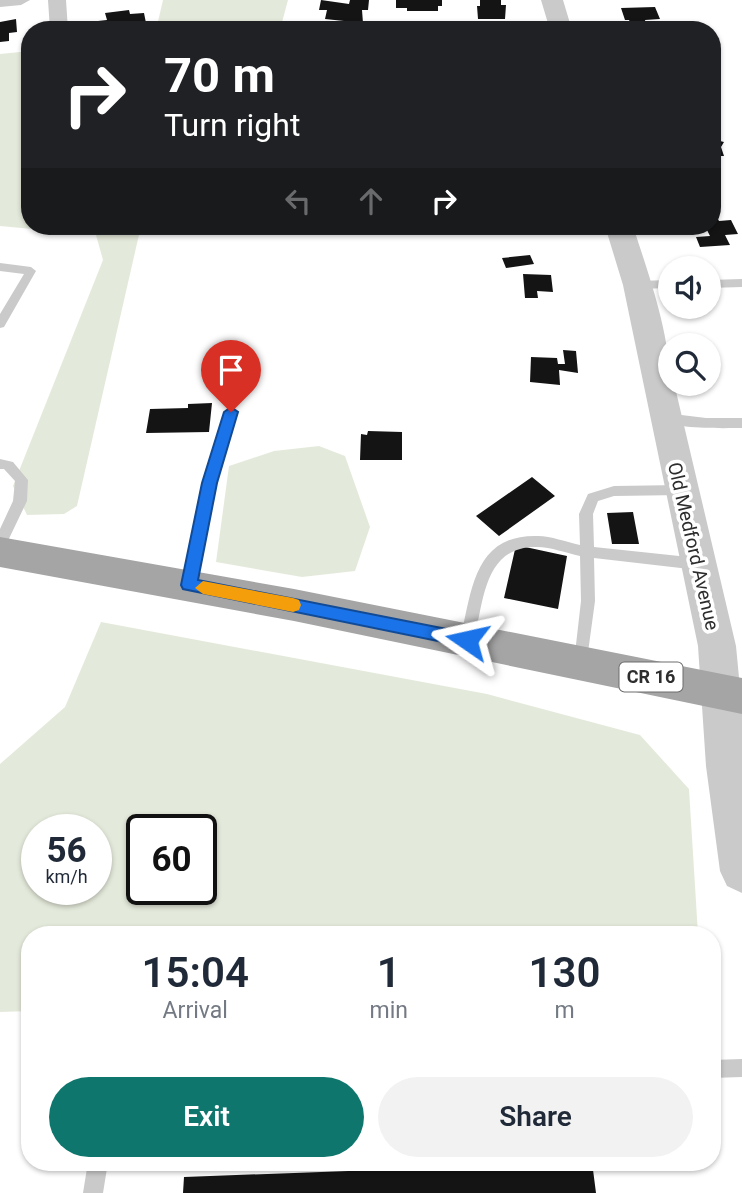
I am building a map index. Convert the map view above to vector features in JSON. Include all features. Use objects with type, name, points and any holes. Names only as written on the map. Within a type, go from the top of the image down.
[{"type":"main road","name":"CR 16","points":[[2,555],[189,585],[732,694]]},
{"type":"street","points":[[0,2],[21,0]]},
{"type":"street","points":[[57,0],[58,21]]},
{"type":"street","points":[[552,0],[558,21]]},
{"type":"street","name":"Old Medford Avenue","points":[[622,235],[637,285],[717,646],[732,694],[727,766],[742,871]]},
{"type":"lane","points":[[0,267],[31,271],[0,324]]},
{"type":"lane","points":[[721,284],[742,283]]},
{"type":"lane","points":[[637,285],[658,284]]},
{"type":"lane","points":[[189,585],[209,483],[231,412]]},
{"type":"lane","points":[[666,418],[706,423],[742,423]]},
{"type":"lane","points":[[0,464],[8,466],[22,480],[20,501],[2,555]]},
{"type":"lane","points":[[581,662],[588,601],[589,552],[586,514],[593,498],[614,491],[681,490]]},
{"type":"lane","points":[[467,640],[486,566],[497,553],[514,543],[539,541],[589,552],[699,565]]},
{"type":"lane","points":[[721,1069],[742,1068]]},
{"type":"lane","points":[[93,1193],[97,1171]]},
{"type":"green space","points":[[163,0],[288,0],[282,21],[158,21]]},
{"type":"green space","points":[[21,52],[21,228],[0,226],[0,54]]},
{"type":"green space","points":[[96,235],[139,235],[77,506],[64,514],[27,515],[13,486],[103,260]]},
{"type":"green space","points":[[319,446],[345,456],[370,527],[355,571],[302,577],[216,562],[229,466],[274,451]]},
{"type":"green space","points":[[101,622],[487,694],[640,735],[689,789],[698,926],[21,926],[21,1011],[0,1012],[0,764],[65,707]]},
{"type":"building","points":[[321,0],[349,4],[350,0],[369,0],[368,10],[362,10],[363,21],[325,19],[327,10],[319,10]]},
{"type":"building","points":[[396,0],[442,0],[442,6],[438,6],[438,11],[407,11],[407,8],[396,8]]},
{"type":"building","points":[[480,0],[501,0],[501,5],[506,5],[505,19],[478,19],[477,6],[480,6]]},
{"type":"building","points":[[655,7],[660,19],[625,20],[621,8]]},
{"type":"building","points":[[129,10],[130,14],[144,13],[146,21],[98,21],[107,20],[105,13]]},
{"type":"building","points":[[16,19],[17,32],[9,33],[9,41],[0,42],[0,22]]},
{"type":"building","points":[[731,220],[738,234],[725,235],[730,245],[700,247],[696,237],[721,235],[721,221]]},
{"type":"building","points":[[530,255],[534,264],[506,268],[502,258]]},
{"type":"building","points":[[523,274],[551,275],[553,292],[537,291],[538,298],[525,298]]},
{"type":"building","points":[[563,350],[576,351],[578,373],[559,370],[560,385],[530,382],[531,357],[557,358],[558,364],[565,364]]},
{"type":"building","points":[[211,360],[222,360],[220,370],[209,369]]},
{"type":"building","points":[[212,403],[209,432],[146,433],[150,409],[188,408],[188,404]]},
{"type":"building","points":[[368,431],[402,432],[402,460],[360,460],[361,434],[367,435]]},
{"type":"building","points":[[532,477],[555,496],[499,536],[476,516]]},
{"type":"building","points":[[633,512],[639,544],[612,544],[607,513]]},
{"type":"building","points":[[516,545],[567,556],[558,609],[504,598]]},
{"type":"building","points":[[347,1171],[593,1171],[596,1193],[183,1193],[184,1177]]},
{"type":"slow traffic","points":[[203,588],[293,605]]},
{"type":"route","points":[[231,412],[209,483],[189,585],[467,640]]}]
